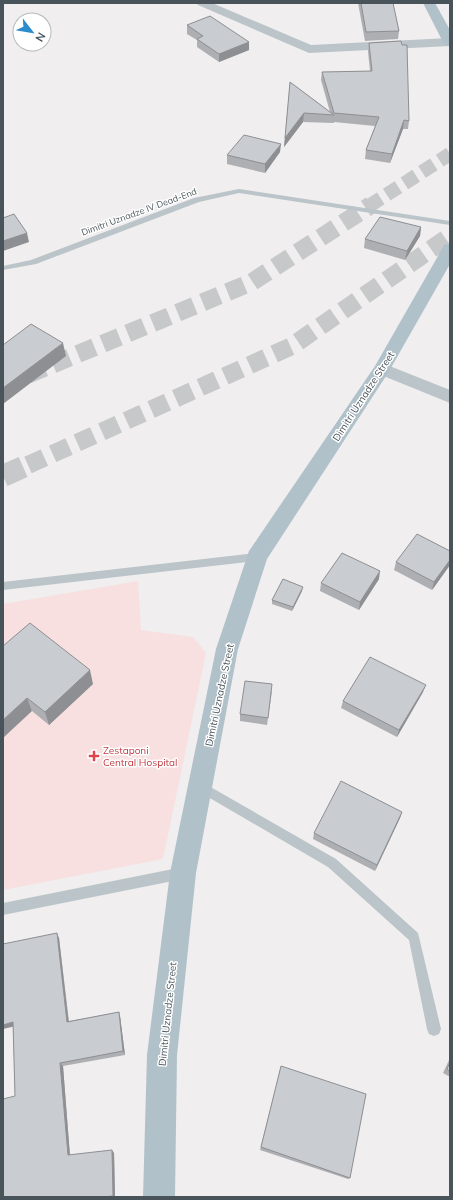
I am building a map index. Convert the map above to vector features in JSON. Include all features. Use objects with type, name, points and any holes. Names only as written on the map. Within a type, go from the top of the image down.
[{"type":"main road","points":[[429,3],[450,42]]},
{"type":"main road","name":"Dimitri Uznadze Street","points":[[159,1197],[162,1055],[183,873],[227,649],[257,557],[382,370],[450,249]]},
{"type":"street","points":[[202,3],[309,49],[450,42]]},
{"type":"street","points":[[382,370],[450,397]]},
{"type":"lane","name":"Dimitri Uznadze IV Dead-End","points":[[3,268],[33,262],[197,200],[239,191],[450,223]]},
{"type":"lane","points":[[3,586],[257,557]]},
{"type":"lane","points":[[200,786],[332,863],[414,937],[434,1029]]},
{"type":"lane","points":[[3,909],[183,873]]},
{"type":"shaded area","name":"Zestaponi Central Hospital","points":[[138,581],[141,630],[193,637],[206,653],[163,859],[3,890],[3,604]]},
{"type":"building","points":[[361,3],[393,3],[399,31],[366,32]]},
{"type":"building","points":[[210,16],[249,42],[219,54],[197,39],[203,36],[187,25]]},
{"type":"building","points":[[401,41],[402,45],[407,45],[409,121],[404,120],[392,154],[366,150],[379,117],[334,113],[322,72],[372,71],[369,43]]},
{"type":"building","points":[[290,82],[334,115],[304,113],[285,138]]},
{"type":"building","points":[[244,135],[281,144],[265,164],[227,155]]},
{"type":"building","points":[[14,214],[27,233],[3,241],[3,218]]},
{"type":"building","points":[[380,217],[421,227],[407,251],[365,239]]},
{"type":"building","points":[[31,324],[63,343],[3,388],[3,345]]},
{"type":"building","points":[[417,534],[450,551],[450,560],[434,582],[396,562]]},
{"type":"building","points":[[342,553],[380,571],[360,602],[321,583]]},
{"type":"building","points":[[283,579],[303,587],[293,607],[272,600]]},
{"type":"building","points":[[30,623],[90,670],[45,712],[27,698],[3,720],[3,646]]},
{"type":"building","points":[[370,657],[426,685],[399,730],[343,701]]},
{"type":"building","points":[[245,681],[272,684],[268,718],[240,714]]},
{"type":"building","points":[[341,781],[402,812],[377,865],[314,833]]},
{"type":"building","points":[[57,933],[67,1022],[119,1012],[123,1051],[60,1063],[68,1155],[112,1150],[113,1196],[3,1197],[3,1099],[15,1096],[13,1022],[3,1025],[3,944]]},
{"type":"building","points":[[450,1062],[450,1072],[447,1069]]},
{"type":"building","points":[[281,1066],[366,1094],[350,1178],[261,1147]]},
{"type":"tunnel","points":[[369,206],[450,154]]},
{"type":"tunnel","points":[[3,385],[252,282],[371,205]]},
{"type":"tunnel","points":[[28,465],[292,346],[450,236]]},
{"type":"tunnel","points":[[3,476],[30,464]]},
{"type":"place","name":"Zestaponi Central Hospital","points":[[94,756]]}]
